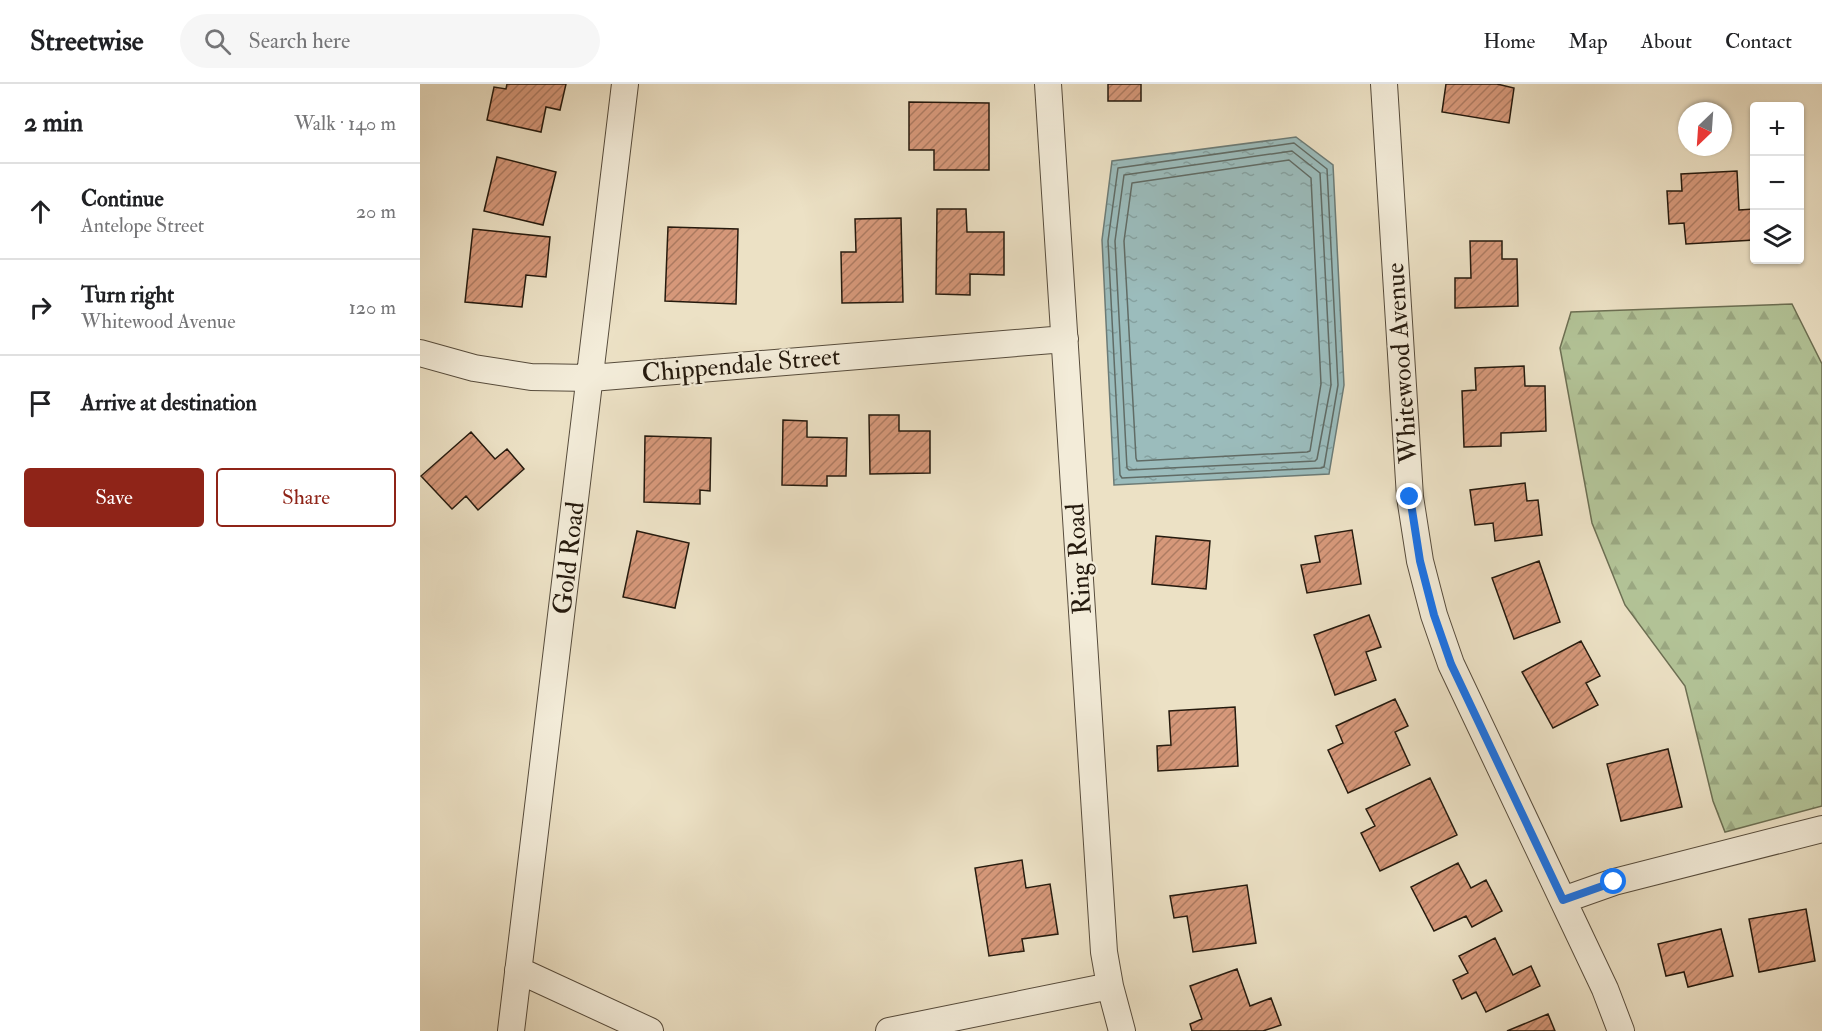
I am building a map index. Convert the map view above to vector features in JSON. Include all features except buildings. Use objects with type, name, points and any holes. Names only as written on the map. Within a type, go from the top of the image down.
[{"type":"street","name":"Gold Road","points":[[511,1031],[625,84]]},
{"type":"street","name":"Ring Road","points":[[1048,84],[1104,952],[1122,1031]]},
{"type":"street","name":"Whitewood Avenue","points":[[1384,84],[1410,497],[1420,561],[1434,615],[1451,664],[1605,990],[1621,1031]]},
{"type":"street","name":"Chippendale Street","points":[[420,353],[474,368],[531,377],[591,378],[1065,339]]},
{"type":"street","points":[[1563,900],[1614,882],[1822,829]]},
{"type":"street","points":[[518,970],[650,1031]]},
{"type":"street","points":[[889,1031],[1110,986]]},
{"type":"green space","points":[[1792,304],[1822,364],[1822,806],[1725,832],[1713,801],[1685,686],[1625,605],[1592,523],[1560,348],[1571,312]]},
{"type":"water","points":[[1296,137],[1333,165],[1344,385],[1329,474],[1114,485],[1102,240],[1112,161]]},
{"type":"route","points":[[1410,497],[1420,561],[1434,615],[1451,664],[1563,900],[1614,882]]}]
